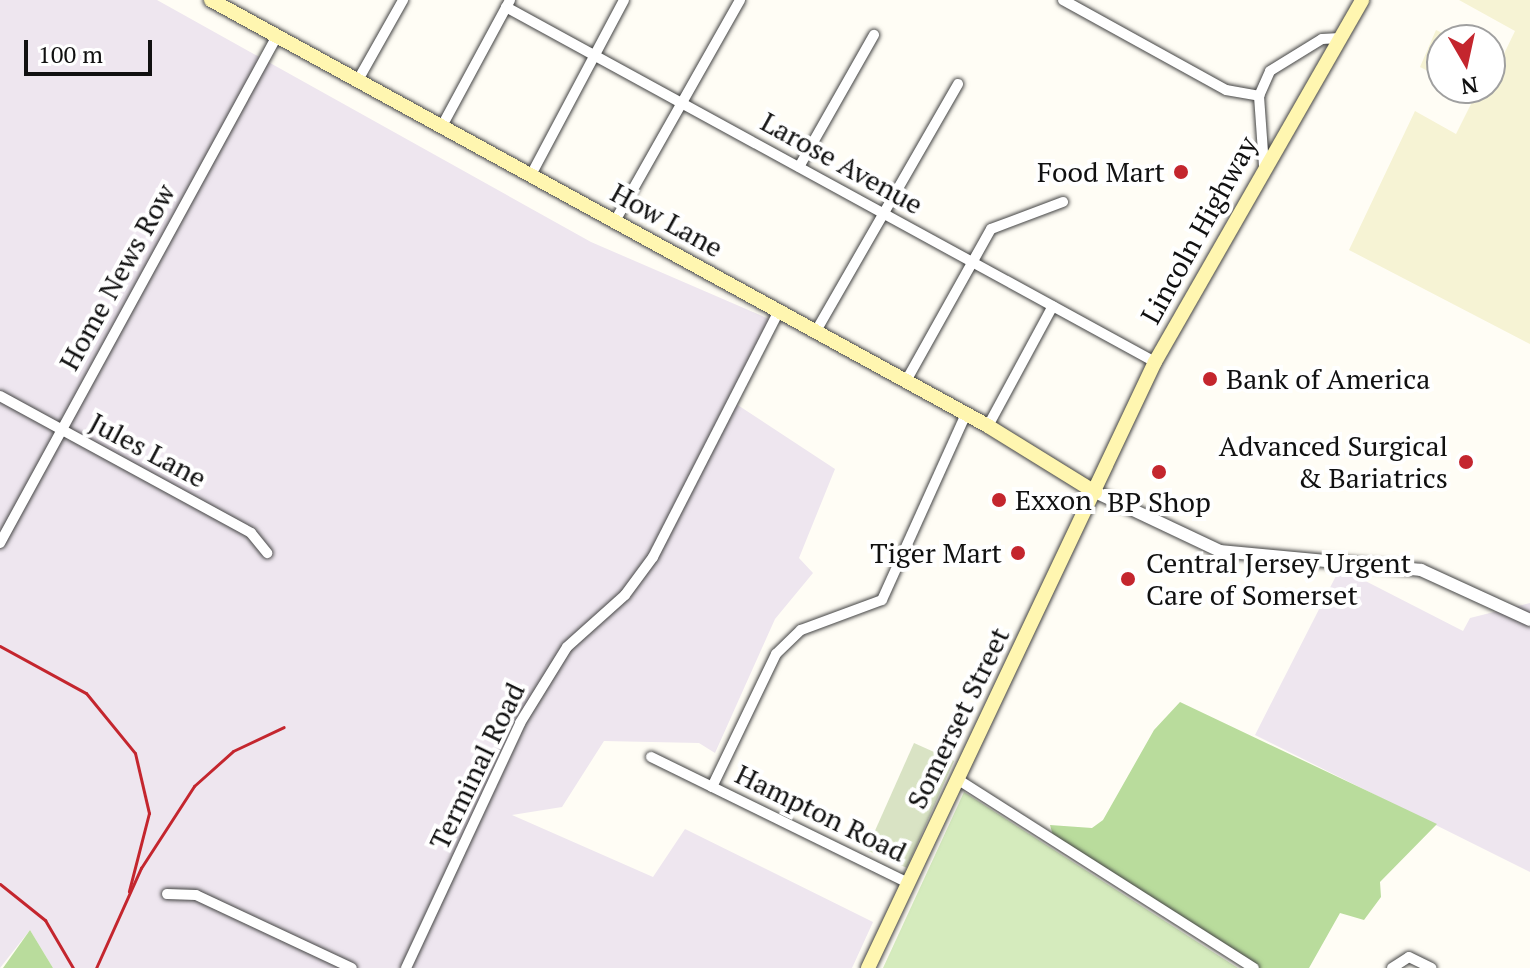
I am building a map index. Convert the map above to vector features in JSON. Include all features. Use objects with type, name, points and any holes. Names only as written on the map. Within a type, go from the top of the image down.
[{"type":"main road","name":"How Lane","points":[[211,0],[988,426],[1095,492]]},
{"type":"main road","name":"Lincoln Highway","points":[[1095,492],[1155,362],[1264,166],[1362,0]]},
{"type":"main road","name":"Somerset Street","points":[[868,968],[1095,492]]},
{"type":"street","points":[[358,80],[403,0]]},
{"type":"street","points":[[531,175],[624,0]]},
{"type":"street","points":[[615,221],[740,0]]},
{"type":"street","points":[[1063,0],[1226,90],[1259,96]]},
{"type":"street","points":[[442,126],[508,4]]},
{"type":"street","name":"Larose Avenue","points":[[508,4],[595,56],[1155,362]]},
{"type":"street","points":[[799,167],[874,35]]},
{"type":"street","name":"Home News Row","points":[[0,543],[277,36]]},
{"type":"street","points":[[1264,166],[1259,96],[1286,57],[1340,38]]},
{"type":"street","points":[[816,331],[958,84]]},
{"type":"street","points":[[906,381],[971,261],[994,226],[1063,202]]},
{"type":"street","points":[[988,426],[1053,306]]},
{"type":"street","name":"Terminal Road","points":[[406,968],[520,723],[567,647],[625,595],[653,557],[779,311]]},
{"type":"street","name":"Jules Lane","points":[[0,396],[251,533],[267,553]]},
{"type":"street","name":"Hampton Road","points":[[712,787],[776,654],[801,630],[882,600],[966,414]]},
{"type":"street","points":[[1095,492],[1220,551],[1421,570],[1530,620]]},
{"type":"street","name":"Hampton Road","points":[[651,757],[908,883]]},
{"type":"street","points":[[957,779],[1254,968]]},
{"type":"street","points":[[167,894],[196,895],[352,968]]},
{"type":"street","points":[[1392,968],[1409,957],[1432,968]]},
{"type":"shaded area","points":[[0,0],[157,0],[591,242],[769,319],[730,400],[835,469],[799,558],[813,573],[775,619],[715,753],[699,743],[604,741],[562,807],[512,815],[653,877],[685,829],[873,922],[852,968],[53,968],[30,930],[0,968]]},
{"type":"shaded area","points":[[1459,0],[1530,0],[1530,344],[1349,250],[1415,111],[1456,134],[1471,104],[1506,104],[1506,50],[1515,31]]},
{"type":"shaded area","points":[[1426,53],[1426,70],[1420,67]]},
{"type":"shaded area","points":[[1340,568],[1463,631],[1470,618],[1530,603],[1530,872],[1255,735]]},
{"type":"green space","points":[[1180,702],[1437,824],[1380,882],[1381,897],[1364,920],[1340,913],[1309,968],[1259,968],[1054,839],[1050,825],[1092,828],[1103,820],[1154,730]]},
{"type":"green space","points":[[914,743],[954,761],[907,868],[866,850]]},
{"type":"green space","points":[[964,792],[1238,968],[883,968]]},
{"type":"green space","points":[[30,930],[53,968],[3,968]]},
{"type":"railway","points":[[0,646],[86,693],[135,753],[149,813],[129,891]]},
{"type":"railway","points":[[96,968],[141,868],[194,786],[233,751],[284,727]]},
{"type":"railway","points":[[0,884],[45,920],[73,968]]},
{"type":"place","name":"Food Mart","points":[[1181,172]]},
{"type":"place","name":"Bank of America","points":[[1210,379]]},
{"type":"place","name":"Advanced Surgical & Bariatrics","points":[[1466,462]]},
{"type":"place","name":"BP Shop","points":[[1159,472]]},
{"type":"place","name":"Exxon","points":[[999,500]]},
{"type":"place","name":"Tiger Mart","points":[[1018,553]]},
{"type":"place","name":"Central Jersey Urgent Care of Somerset","points":[[1128,579]]}]
